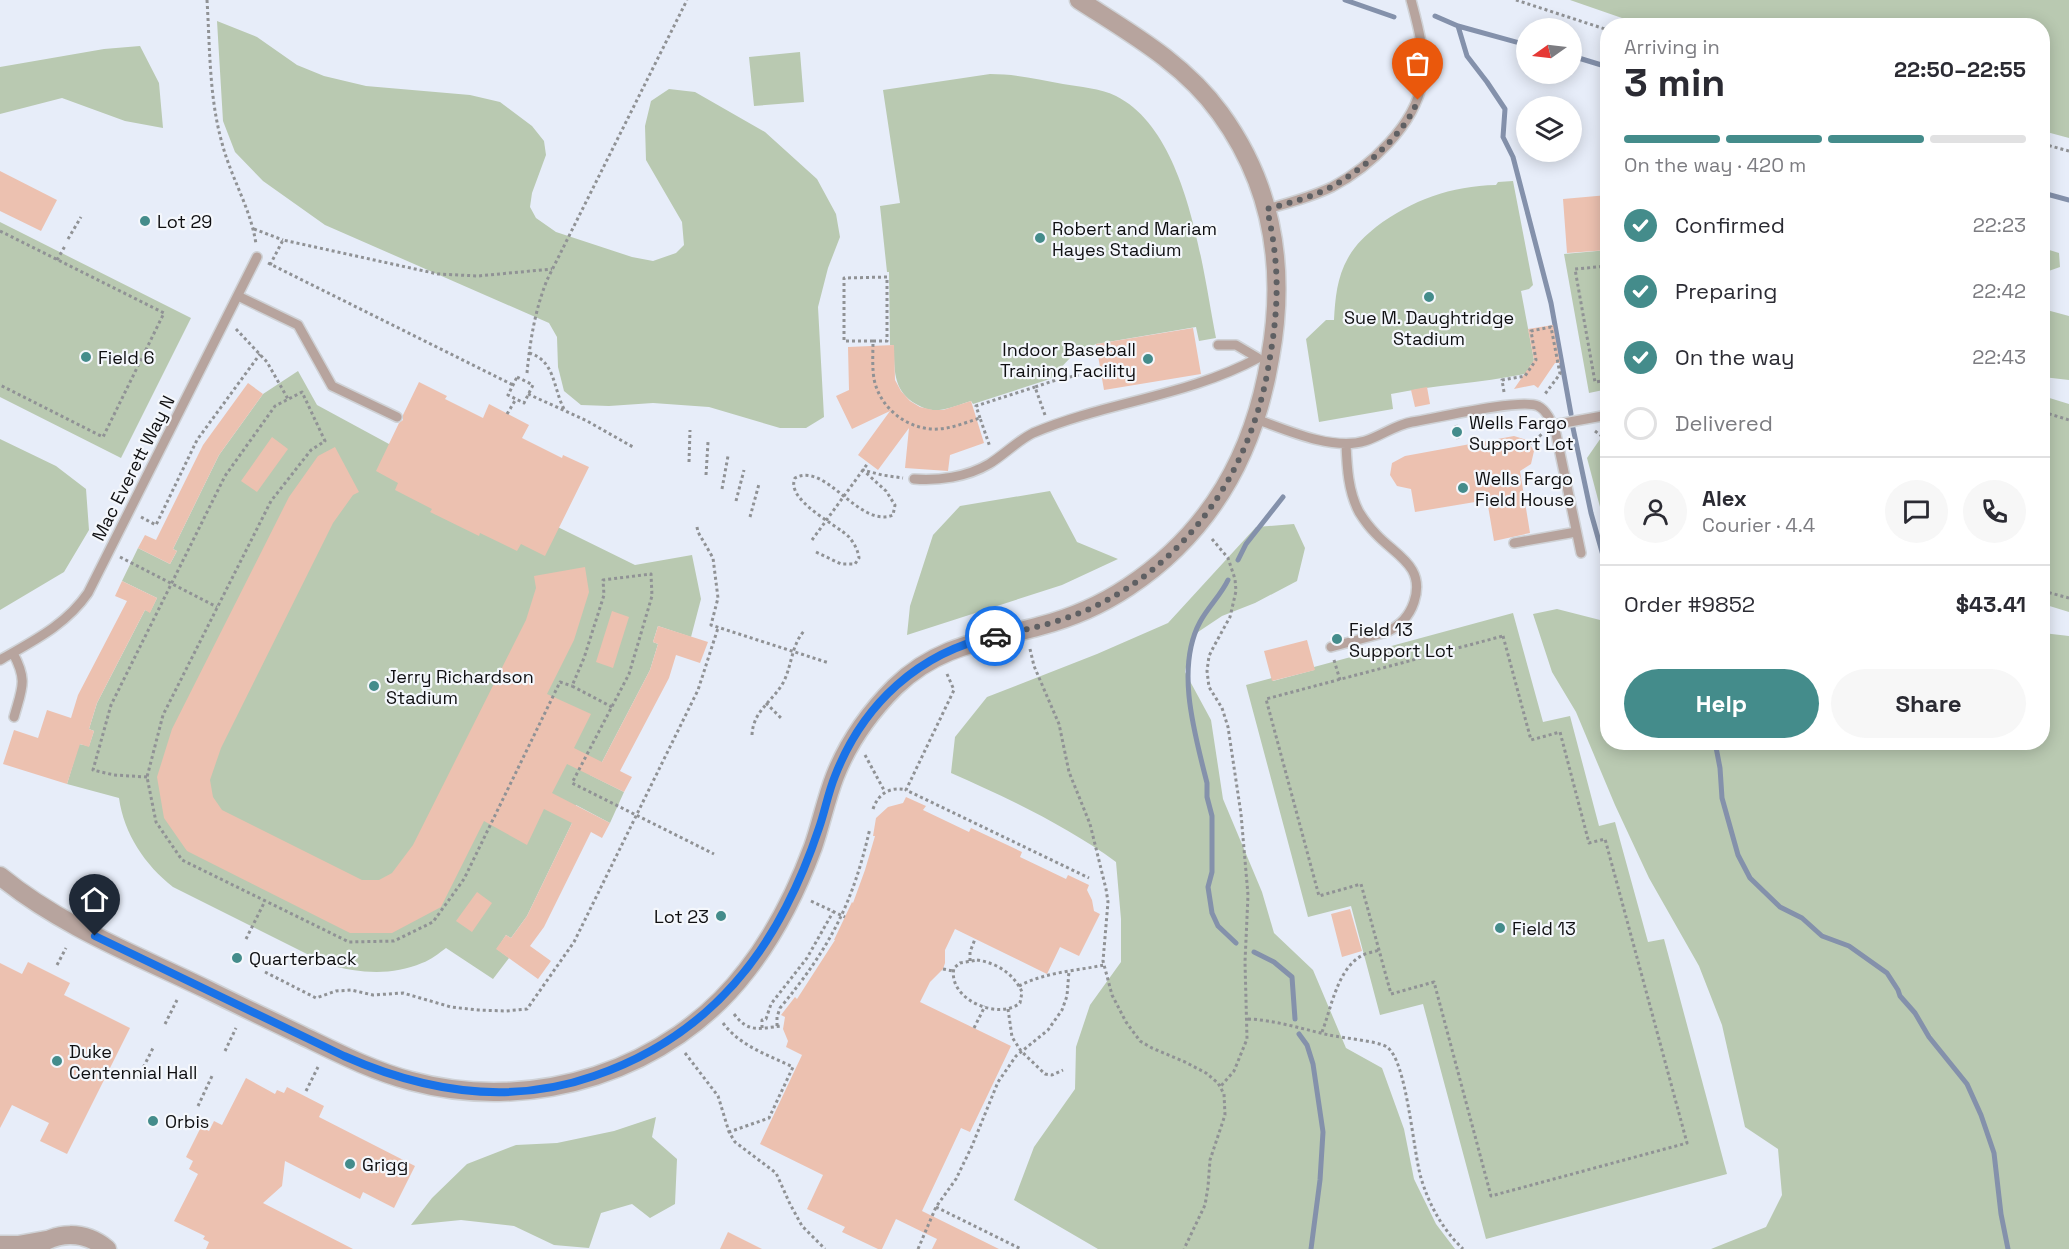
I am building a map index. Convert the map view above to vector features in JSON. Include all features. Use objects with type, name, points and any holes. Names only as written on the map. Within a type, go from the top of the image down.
[{"type":"street","points":[[0,876],[33,902],[65,921],[344,1056],[402,1079],[431,1086],[464,1091],[523,1092],[573,1083],[609,1072],[656,1049],[691,1025],[718,1002],[747,970],[772,932],[796,886],[813,846],[841,762],[860,730],[889,693],[917,668],[944,652],[975,641],[1041,626],[1074,615],[1098,604],[1139,579],[1176,548],[1206,515],[1235,470],[1256,419],[1264,359],[1278,290],[1275,253],[1267,209],[1255,174],[1242,147],[1219,112],[1196,84],[1162,55],[1079,0]]},
{"type":"street","points":[[0,1245],[40,1244],[65,1234],[81,1236],[107,1249]]},
{"type":"lane","points":[[1267,209],[1310,196],[1342,181],[1385,146],[1405,124],[1418,100],[1423,73],[1421,42],[1412,0]]},
{"type":"lane","name":"Mac Everett Way N","points":[[0,660],[62,622],[79,606],[99,574],[258,257]]},
{"type":"lane","points":[[238,296],[298,325],[332,386],[396,417]]},
{"type":"lane","points":[[1218,345],[1236,345],[1264,359]]},
{"type":"lane","points":[[914,479],[945,479],[978,469],[1019,441],[1049,428],[1224,374],[1264,359]]},
{"type":"lane","points":[[1256,419],[1306,436],[1346,444],[1362,442],[1406,423],[1517,404],[1532,404],[1545,411],[1553,425],[1581,553]]},
{"type":"lane","points":[[1553,425],[1600,416]]},
{"type":"lane","points":[[1331,647],[1387,632],[1394,628],[1407,617],[1416,590],[1414,574],[1405,559],[1377,535],[1359,512],[1351,490],[1346,444]]},
{"type":"lane","points":[[1514,543],[1576,532]]},
{"type":"lane","points":[[13,653],[21,668],[23,680],[14,717]]},
{"type":"path","points":[[207,0],[212,91],[219,131],[254,229],[258,257],[513,385]]},
{"type":"path","points":[[527,372],[532,331],[540,297],[552,269],[687,0]]},
{"type":"path","points":[[1516,0],[1600,27]]},
{"type":"path","points":[[2050,146],[2069,151]]},
{"type":"path","points":[[68,239],[81,217]]},
{"type":"path","points":[[254,229],[283,240],[438,274],[478,276],[552,269]]},
{"type":"path","points":[[0,231],[164,314],[103,437],[0,385]]},
{"type":"path","points":[[266,272],[283,240]]},
{"type":"path","points":[[57,260],[64,246]]},
{"type":"path","points":[[1600,267],[1575,269],[1595,382],[1600,381]]},
{"type":"path","points":[[887,277],[887,341],[873,341],[844,341],[844,278],[887,277]]},
{"type":"path","points":[[1504,394],[1502,380],[1525,376],[1536,360],[1531,331],[1551,327],[1560,375],[1545,394]]},
{"type":"path","points":[[236,329],[267,362],[288,399]]},
{"type":"path","points":[[873,341],[873,369],[877,388],[886,405],[901,419],[918,427],[936,430],[980,418]]},
{"type":"path","points":[[529,353],[546,362],[565,411]]},
{"type":"path","points":[[141,517],[156,525],[197,440],[260,354]]},
{"type":"path","points":[[994,460],[976,406],[1056,380],[1079,375]]},
{"type":"path","points":[[517,377],[533,385],[524,403],[508,395],[513,385],[517,377]]},
{"type":"path","points":[[1035,387],[1049,428]]},
{"type":"path","points":[[147,777],[114,775],[93,770],[111,705],[225,476],[275,406],[302,392],[325,441],[311,450],[271,501],[163,715],[147,777],[156,822],[182,860],[349,942],[394,941],[433,922],[464,879],[560,682],[612,707]]},
{"type":"path","points":[[528,394],[633,447]]},
{"type":"path","points":[[507,414],[516,399]]},
{"type":"path","points":[[2050,414],[2069,420]]},
{"type":"path","points":[[1456,424],[1458,439]]},
{"type":"path","points":[[689,462],[690,430]]},
{"type":"path","points":[[706,475],[708,442]]},
{"type":"path","points":[[722,489],[728,456]]},
{"type":"path","points":[[812,540],[868,463]]},
{"type":"path","points":[[736,501],[744,470]]},
{"type":"path","points":[[863,470],[882,476],[914,479]]},
{"type":"path","points":[[816,552],[845,565],[854,565],[859,560],[857,549],[852,541],[801,500],[794,485],[795,478],[806,476],[816,478],[875,516],[893,516],[895,507],[890,497],[863,470]]},
{"type":"path","points":[[750,517],[759,484]]},
{"type":"path","points":[[697,526],[713,558],[718,598],[711,625],[829,663]]},
{"type":"path","points":[[1212,540],[1228,558],[1235,579],[1235,597],[1230,617],[1209,656],[1207,671],[1209,687],[1222,708],[1228,726],[1241,814],[1248,895],[1245,962],[1247,1039],[1234,1071],[1220,1087]]},
{"type":"path","points":[[109,552],[217,607]]},
{"type":"path","points":[[572,686],[584,658],[604,595],[603,580],[651,574],[652,596],[629,674],[572,783],[714,854]]},
{"type":"path","points":[[2050,593],[2069,598]]},
{"type":"path","points":[[265,972],[316,998],[336,991],[351,990],[374,995],[403,993],[460,1008],[506,1011],[526,1009],[574,942],[698,690],[718,628]]},
{"type":"path","points":[[752,735],[755,720],[783,683],[799,636],[804,631]]},
{"type":"path","points":[[1503,636],[1531,740],[1560,732],[1589,843],[1605,839],[1687,1143],[1491,1196],[1434,982],[1391,994],[1361,884],[1318,896],[1266,699],[1340,680],[1503,636]]},
{"type":"path","points":[[1331,647],[1340,680]]},
{"type":"path","points":[[1030,649],[1034,666],[1059,724],[1069,772],[1090,824],[1106,889],[1108,902],[1104,965],[1109,988],[1117,1007],[1140,1041],[1199,1068],[1213,1078],[1225,1099],[1225,1115],[1210,1160],[1204,1205],[1184,1249]]},
{"type":"path","points":[[906,790],[954,690],[947,674]]},
{"type":"path","points":[[766,703],[783,720]]},
{"type":"path","points":[[865,755],[885,792]]},
{"type":"path","points":[[873,809],[885,792],[906,790],[1089,878]]},
{"type":"path","points":[[777,1026],[780,1008],[815,964],[843,917],[860,871],[870,828]]},
{"type":"path","points":[[809,900],[843,917]]},
{"type":"path","points":[[246,939],[265,901]]},
{"type":"path","points":[[762,1028],[762,1020],[766,1019],[771,1004],[807,958],[833,912]]},
{"type":"path","points":[[970,961],[969,952],[975,939]]},
{"type":"path","points":[[57,965],[66,948]]},
{"type":"path","points":[[1322,1033],[1343,976],[1353,962],[1362,955],[1379,950]]},
{"type":"path","points":[[970,961],[983,961],[1007,972],[1019,986],[1023,996],[1021,1001],[1008,1009],[985,1006],[969,999],[959,991],[953,979],[953,971],[957,964],[970,961]]},
{"type":"path","points":[[1019,986],[1040,977],[1104,965]]},
{"type":"path","points":[[943,969],[953,971]]},
{"type":"path","points":[[918,1249],[936,1207],[956,1179],[969,1154],[998,1082],[1022,1051],[1048,1030],[1062,1010],[1068,996],[1069,971]]},
{"type":"path","points":[[165,1024],[177,1000]]},
{"type":"path","points":[[974,1028],[985,1006]]},
{"type":"path","points":[[1008,1009],[1012,1037],[1022,1051],[1045,1074],[1052,1075],[1063,1070]]},
{"type":"path","points":[[734,1014],[748,1028],[782,1026]]},
{"type":"path","points":[[1248,1019],[1277,1021],[1322,1033],[1385,1045],[1394,1055],[1404,1083],[1417,1160],[1426,1194],[1448,1234],[1463,1249]]},
{"type":"path","points":[[723,1023],[730,1033],[743,1043],[793,1066],[769,1118],[729,1132]]},
{"type":"path","points":[[225,1051],[236,1028]]},
{"type":"path","points":[[138,1078],[153,1048]]},
{"type":"path","points":[[685,1053],[718,1096],[729,1132],[735,1142],[776,1173],[802,1226],[825,1249]]},
{"type":"path","points":[[306,1091],[318,1067]]},
{"type":"path","points":[[198,1106],[212,1076]]},
{"type":"path","points":[[936,1207],[1021,1249]]},
{"type":"shaded area","points":[[0,0],[2069,0],[2069,1249],[0,1249]]},
{"type":"green space","points":[[1570,0],[2069,0],[2069,138],[2050,133],[2050,18],[1622,18]]},
{"type":"green space","points":[[217,21],[257,37],[297,65],[324,76],[366,86],[470,95],[500,102],[532,126],[544,141],[546,155],[532,193],[530,207],[536,218],[556,232],[632,257],[653,261],[676,253],[684,245],[682,222],[646,160],[645,126],[651,101],[669,89],[695,92],[765,132],[817,179],[836,214],[840,237],[828,268],[818,307],[824,417],[806,428],[780,428],[709,407],[653,403],[581,405],[564,391],[558,367],[557,337],[549,323],[325,225],[263,181],[235,152],[223,121]]},
{"type":"green space","points":[[140,46],[159,83],[163,128],[125,121],[62,98],[0,114],[0,67],[104,49]]},
{"type":"green space","points":[[800,52],[804,102],[754,106],[749,57]]},
{"type":"green space","name":"Robert and Mariam Hayes Stadium","points":[[990,74],[1026,77],[1103,91],[1116,96],[1140,114],[1160,139],[1176,170],[1188,204],[1205,275],[1216,338],[1199,341],[1196,327],[1096,344],[1072,356],[1050,379],[973,404],[971,401],[951,408],[933,410],[908,399],[896,379],[894,345],[890,345],[889,272],[887,272],[880,206],[900,203],[883,90]]},
{"type":"green space","name":"Sue M. Daughtridge Stadium","points":[[1513,181],[1533,285],[1521,291],[1534,360],[1525,374],[1391,394],[1393,409],[1319,422],[1306,339],[1326,320],[1334,320],[1341,273],[1357,245],[1390,217],[1418,202],[1463,188]]},
{"type":"green space","name":"Field 6","points":[[0,222],[191,318],[121,458],[0,397]]},
{"type":"green space","points":[[2050,250],[2059,253],[2060,267],[2050,271]]},
{"type":"green space","points":[[1600,251],[1600,391],[1589,393],[1564,254]]},
{"type":"green space","points":[[2050,311],[2069,316],[2069,380],[2050,378]]},
{"type":"green space","name":"Jerry Richardson Stadium","points":[[298,371],[317,405],[389,444],[635,565],[692,555],[701,599],[691,637],[658,626],[653,642],[658,644],[650,670],[602,762],[590,775],[624,792],[610,823],[576,805],[572,823],[527,916],[511,938],[506,935],[497,949],[509,958],[493,979],[446,948],[425,962],[399,970],[376,972],[329,965],[173,887],[153,869],[137,848],[126,824],[119,798],[67,784],[79,744],[89,746],[94,731],[89,729],[97,703],[145,610],[150,612],[157,598],[122,581],[138,548],[170,564],[177,551],[173,549],[219,455],[263,394]]},
{"type":"green space","points":[[2050,398],[2069,404],[2069,612],[2050,606]]},
{"type":"green space","points":[[0,439],[56,466],[86,489],[89,530],[64,572],[0,610]]},
{"type":"green space","points":[[1600,439],[1600,507],[1587,458]]},
{"type":"green space","points":[[1050,491],[1077,542],[1118,559],[1062,585],[907,635],[910,606],[933,535],[960,506]]},
{"type":"green space","points":[[1294,524],[1305,548],[1297,581],[1255,603],[1222,616],[1192,636],[1185,672],[1211,720],[1223,799],[1262,892],[1274,933],[1313,970],[1346,1048],[1382,1068],[1404,1129],[1414,1179],[1436,1224],[1455,1249],[1098,1249],[1014,1200],[1034,1147],[1075,1089],[1076,1047],[1090,1005],[1121,962],[1121,919],[1116,862],[1036,813],[951,773],[955,737],[987,697],[1097,654],[1168,623],[1256,527]]},
{"type":"green space","points":[[1557,609],[1600,620],[1600,750],[2050,750],[2050,634],[2069,636],[2069,1249],[1711,1249],[1766,1227],[1782,1195],[1778,1149],[1745,1127],[1722,1025],[1699,966],[1649,878],[1576,712],[1552,672],[1533,614]]},
{"type":"green space","name":"Field 13","points":[[1513,613],[1543,722],[1570,716],[1599,826],[1615,822],[1648,942],[1664,939],[1727,1174],[1486,1239],[1423,1004],[1380,1015],[1351,906],[1308,917],[1246,685],[1272,678],[1273,681],[1314,670],[1314,667]]},
{"type":"green space","points":[[656,1117],[652,1137],[677,1159],[675,1204],[650,1218],[632,1204],[601,1213],[589,1248],[554,1245],[514,1226],[461,1220],[411,1225],[432,1198],[467,1164],[516,1145],[557,1143],[614,1131]]},
{"type":"building","points":[[0,171],[57,200],[41,231],[0,211]]},
{"type":"building","points":[[1600,196],[1600,251],[1567,253],[1563,199]]},
{"type":"building","points":[[1553,325],[1560,363],[1555,363],[1538,388],[1534,385],[1514,389],[1534,360],[1528,329]]},
{"type":"building","name":"Indoor Baseball Training Facility","points":[[1193,328],[1201,374],[1104,390],[1096,344]]},
{"type":"building","points":[[894,345],[895,380],[910,401],[920,407],[943,410],[971,401],[984,443],[950,455],[948,471],[905,468],[909,428],[878,470],[858,455],[890,411],[852,429],[836,396],[849,390],[848,347]]},
{"type":"building","points":[[419,382],[447,396],[445,399],[483,418],[489,404],[529,425],[522,438],[562,458],[563,455],[589,467],[545,556],[521,544],[517,551],[480,533],[479,536],[430,512],[432,509],[395,490],[398,483],[376,471],[399,423],[403,420],[403,415]]},
{"type":"building","points":[[248,383],[263,394],[219,455],[173,549],[177,551],[170,564],[138,548],[145,535],[156,540],[203,445]]},
{"type":"building","points":[[1427,387],[1430,404],[1415,407],[1411,390]]},
{"type":"building","name":"Wells Fargo Field House","points":[[1514,436],[1527,440],[1534,451],[1531,464],[1520,471],[1530,533],[1494,541],[1487,500],[1415,512],[1411,489],[1397,486],[1390,475],[1392,463],[1405,456]]},
{"type":"building","points":[[272,437],[288,449],[257,492],[241,481]]},
{"type":"building","points":[[335,447],[359,492],[353,495],[333,523],[221,748],[210,780],[213,797],[222,810],[362,880],[379,880],[392,873],[413,845],[526,620],[536,588],[534,576],[585,567],[589,592],[574,640],[547,694],[591,714],[574,748],[602,762],[650,670],[658,644],[653,642],[658,626],[708,642],[700,663],[676,655],[669,678],[620,771],[632,777],[624,792],[567,764],[552,793],[610,823],[602,838],[591,832],[544,927],[530,946],[551,961],[538,979],[496,949],[506,935],[511,938],[527,916],[572,823],[544,809],[527,845],[484,821],[441,907],[392,933],[350,933],[187,851],[164,818],[157,777],[172,729],[289,497],[318,456]]},
{"type":"building","points":[[122,581],[157,598],[150,613],[145,610],[97,703],[89,729],[94,731],[89,747],[80,744],[67,784],[3,764],[14,730],[38,738],[47,710],[71,718],[78,695],[127,601],[115,596]]},
{"type":"building","points":[[612,611],[629,617],[613,668],[596,662]]},
{"type":"building","points":[[1307,640],[1315,670],[1272,681],[1264,651]]},
{"type":"building","points":[[906,797],[926,806],[923,810],[969,832],[971,828],[1022,852],[1020,857],[1066,879],[1068,875],[1089,885],[1087,890],[1094,911],[1100,914],[1079,956],[1060,947],[1047,974],[955,929],[945,950],[943,969],[930,982],[920,1002],[1011,1046],[970,1132],[961,1128],[922,1211],[999,1249],[932,1249],[937,1239],[896,1219],[882,1249],[878,1249],[842,1232],[845,1227],[807,1209],[823,1175],[760,1144],[802,1055],[786,1047],[788,1041],[783,1029],[785,1017],[781,1015],[795,997],[797,999],[835,940],[853,903],[875,836],[873,836],[876,818],[888,807],[903,803]]},
{"type":"building","points":[[477,892],[492,903],[472,932],[456,921]]},
{"type":"building","points":[[1350,909],[1362,951],[1342,957],[1331,914]]},
{"type":"building","name":"Duke Centennial Hall","points":[[28,962],[70,983],[64,995],[130,1028],[67,1154],[40,1141],[49,1123],[12,1105],[0,1128],[0,963],[22,974]]},
{"type":"building","name":"Grigg","points":[[246,1078],[275,1094],[277,1090],[284,1093],[287,1087],[324,1106],[319,1117],[415,1166],[394,1208],[363,1192],[360,1199],[285,1161],[282,1186],[263,1203],[353,1249],[206,1249],[209,1242],[203,1239],[205,1236],[174,1221],[198,1174],[189,1169],[193,1161],[186,1157],[201,1127],[209,1131],[214,1121],[222,1125]]},
{"type":"building","points":[[728,1232],[762,1249],[720,1249]]},
{"type":"waterway","points":[[1345,0],[1394,17]]},
{"type":"waterway","points":[[1435,16],[1458,26],[1516,42]]},
{"type":"waterway","points":[[1458,26],[1467,56],[1505,109],[1503,137],[1513,157],[1551,303],[1571,414]]},
{"type":"waterway","points":[[1582,59],[1600,65]]},
{"type":"waterway","points":[[2050,195],[2069,200]]},
{"type":"waterway","points":[[1573,428],[1600,545]]},
{"type":"waterway","points":[[1238,560],[1246,544],[1283,497]]},
{"type":"waterway","points":[[1228,580],[1200,622],[1193,640],[1188,680],[1193,723],[1212,816],[1212,872],[1208,887],[1212,913],[1218,926],[1236,943]]},
{"type":"waterway","points":[[1717,750],[1722,798],[1738,855],[1750,878],[1780,907],[1802,918],[1822,936],[1849,946],[1887,973],[1929,1037],[1967,1084],[1994,1153],[2001,1214],[2008,1249]]},
{"type":"waterway","points":[[1254,952],[1274,962],[1292,977],[1295,1019]]},
{"type":"waterway","points":[[1299,1034],[1307,1045],[1313,1064],[1323,1132],[1320,1180],[1311,1249]]},
{"type":"way so far","points":[[995,636],[1060,620],[1098,604],[1139,579],[1182,543],[1198,526],[1235,470],[1260,410],[1274,340],[1278,290],[1275,253],[1267,209],[1310,196],[1353,173],[1398,133],[1418,100]]},
{"type":"place","name":"Lot 29","points":[[145,221]]},
{"type":"place","name":"Robert and Mariam Hayes Stadium","points":[[1040,238]]},
{"type":"place","name":"Sue M. Daughtridge Stadium","points":[[1429,297]]},
{"type":"place","name":"Field 6","points":[[86,357]]},
{"type":"place","name":"Indoor Baseball Training Facility","points":[[1148,359]]},
{"type":"place","name":"Wells Fargo Support Lot","points":[[1457,432]]},
{"type":"place","name":"Wells Fargo Field House","points":[[1463,488]]},
{"type":"place","name":"Field 13 Support Lot","points":[[1337,639]]},
{"type":"place","name":"Jerry Richardson Stadium","points":[[374,686]]},
{"type":"place","name":"Lot 23","points":[[721,916]]},
{"type":"place","name":"Field 13","points":[[1500,928]]},
{"type":"place","name":"Quarterback","points":[[237,958]]},
{"type":"place","name":"Duke Centennial Hall","points":[[57,1061]]},
{"type":"place","name":"Orbis","points":[[153,1121]]},
{"type":"place","name":"Grigg","points":[[350,1164]]},
{"type":"route","points":[[95,936],[344,1056],[414,1082],[464,1091],[523,1092],[573,1083],[609,1072],[641,1058],[699,1019],[747,970],[786,906],[804,868],[841,762],[852,741],[889,693],[907,676],[930,660],[954,648],[995,636]]}]
